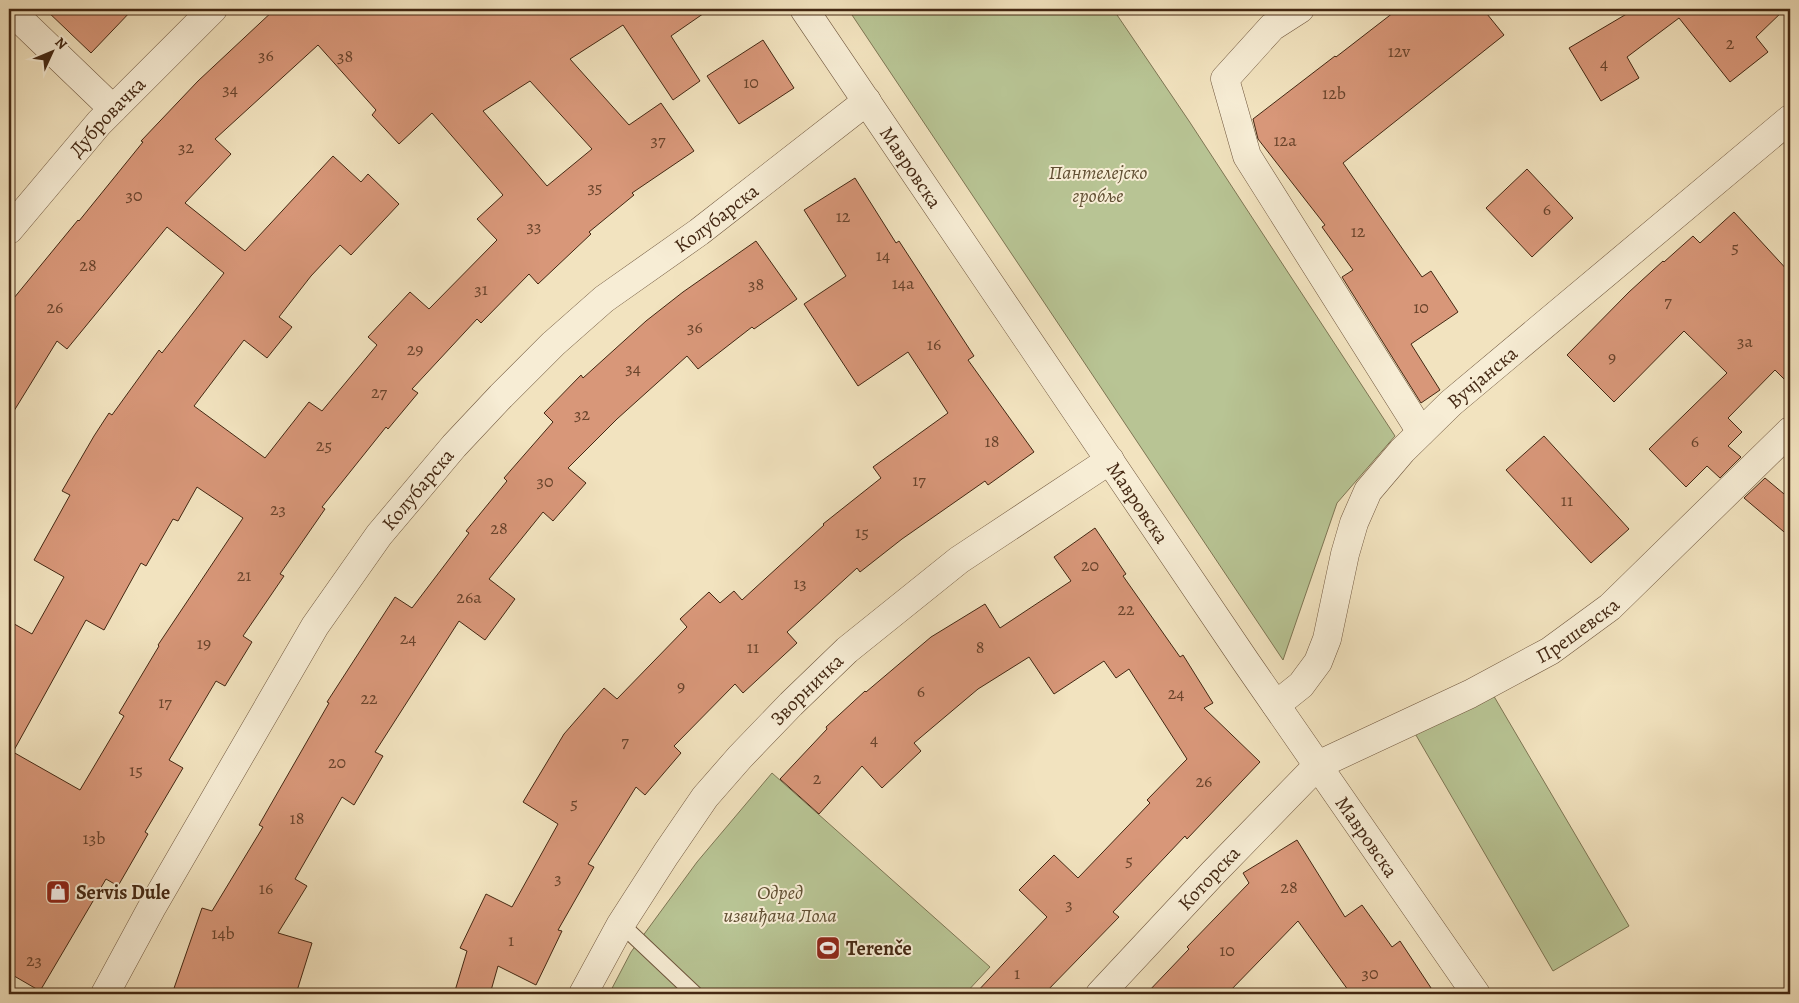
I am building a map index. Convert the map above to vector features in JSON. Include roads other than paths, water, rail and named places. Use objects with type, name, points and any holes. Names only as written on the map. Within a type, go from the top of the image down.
[{"type":"street","points":[[9,9],[112,109]]},
{"type":"street","name":"Дубровачка","points":[[9,230],[112,109],[212,9]]},
{"type":"street","name":"Мавровска","points":[[804,9],[1276,705],[1476,994]]},
{"type":"street","points":[[1300,9],[1272,27],[1225,79],[1247,156],[1420,432]]},
{"type":"street","name":"Колубарска","points":[[105,994],[151,909],[315,626],[379,535],[454,446],[507,389],[604,299],[699,232],[867,101]]},
{"type":"street","name":"Вучјанска","points":[[1276,705],[1301,685],[1318,662],[1327,639],[1345,554],[1354,523],[1368,491],[1402,451],[1451,403],[1790,119]]},
{"type":"street","name":"Прешевска","points":[[1318,765],[1470,694],[1550,652],[1610,606],[1790,432]]},
{"type":"street","name":"Зворничка","points":[[583,994],[620,924],[705,797],[791,704],[847,650],[959,560],[1110,460]]},
{"type":"street","name":"Которска","points":[[1100,994],[1213,873],[1318,765]]},
{"type":"lane","points":[[620,924],[695,994]]},
{"type":"place","name":"Servis Dule","points":[[58,892]]},
{"type":"place","name":"Terenče","points":[[828,948]]},
{"type":"park label","name":"Пантелејско гробље","points":[[1098,184]]},
{"type":"park label","name":"Одред извиђача Лола","points":[[780,904]]}]
